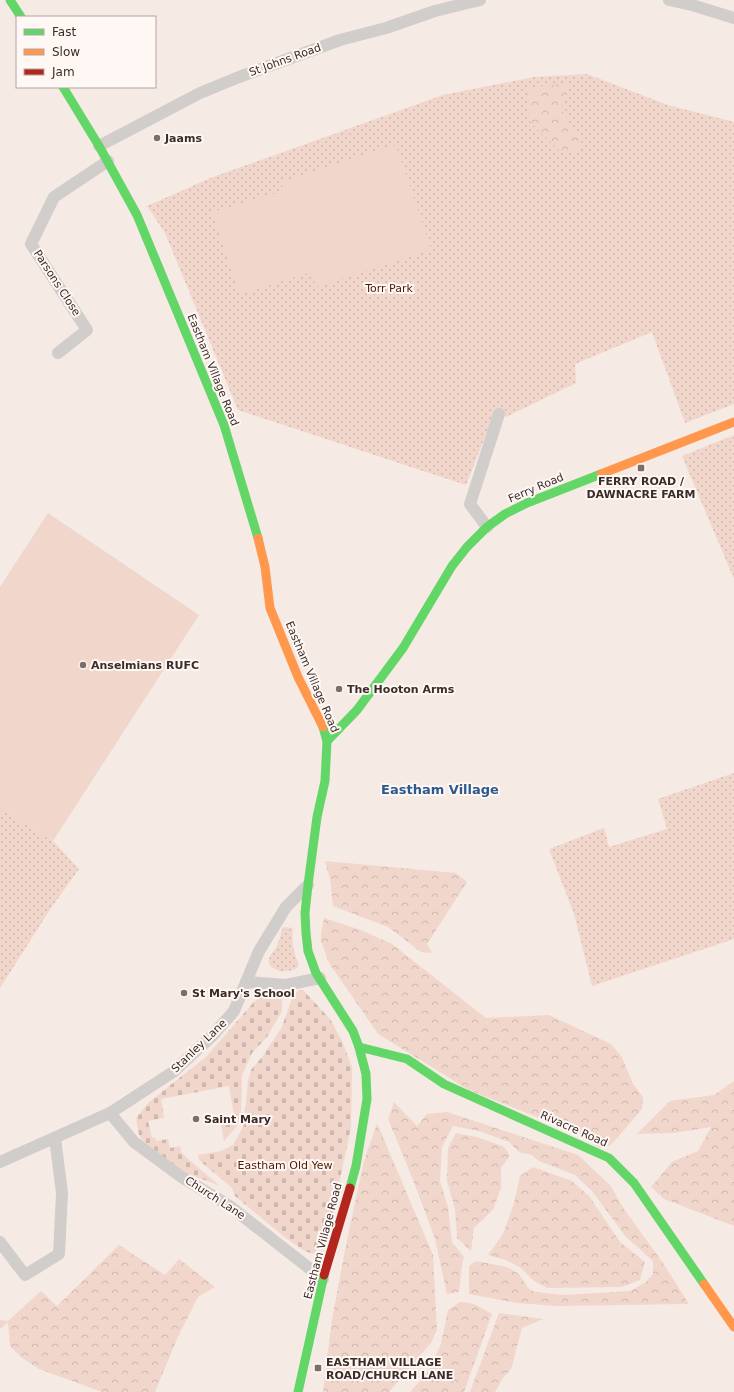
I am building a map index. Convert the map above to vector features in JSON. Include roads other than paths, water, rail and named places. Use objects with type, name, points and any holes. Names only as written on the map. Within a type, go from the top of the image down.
[{"type":"main road","points":[[10,0],[20,16]]},
{"type":"main road","name":"Eastham Village Road","points":[[64,88],[108,161],[137,215],[224,425],[254,522],[265,567],[270,608],[298,677],[322,724],[327,741],[325,781],[317,817],[305,913],[308,951],[316,973],[354,1031],[366,1074],[367,1099],[356,1166],[323,1279],[298,1392]]},
{"type":"main road","name":"Ferry Road","points":[[327,741],[357,710],[403,648],[452,566],[467,547],[487,527],[505,514],[528,503],[734,422]]},
{"type":"main road","name":"Rivacre Road","points":[[359,1047],[407,1059],[444,1084],[609,1158],[634,1183],[734,1327]]},
{"type":"street","name":"St Johns Road","points":[[99,146],[200,93],[239,77],[340,40],[386,28],[435,11],[480,0]]},
{"type":"street","points":[[669,0],[692,5],[734,18]]},
{"type":"street","name":"Parsons Close","points":[[58,353],[86,330],[31,244],[54,197],[108,161]]},
{"type":"street","points":[[487,527],[470,504],[499,414]]},
{"type":"street","name":"Stanley Lane","points":[[0,1162],[110,1113],[173,1072],[213,1035],[234,1011],[259,951],[286,907],[308,885]]},
{"type":"street","points":[[246,982],[286,985],[320,978]]},
{"type":"street","name":"Church Lane","points":[[110,1113],[134,1142],[180,1176],[231,1207],[323,1279]]},
{"type":"street","points":[[0,1242],[25,1275],[59,1254],[62,1193],[55,1138]]},
{"type":"place","name":"Jaams","points":[[157,138]]},
{"type":"place","name":"FERRY ROAD / DAWNACRE FARM","points":[[641,468]]},
{"type":"place","name":"Anselmians RUFC","points":[[83,665]]},
{"type":"place","name":"The Hooton Arms","points":[[339,689]]},
{"type":"place","name":"St Mary's School","points":[[184,993]]},
{"type":"place","name":"Saint Mary","points":[[196,1119]]},
{"type":"place","name":"EASTHAM VILLAGE ROAD/CHURCH LANE","points":[[318,1368]]},
{"type":"district","name":"Eastham Village","points":[[440,789]]},
{"type":"park label","name":"Torr Park","points":[[389,288]]},
{"type":"park label","name":"Eastham Old Yew","points":[[285,1165]]}]
